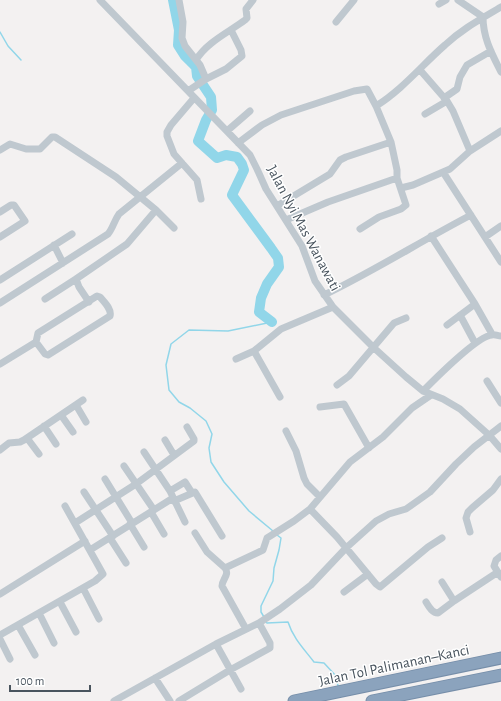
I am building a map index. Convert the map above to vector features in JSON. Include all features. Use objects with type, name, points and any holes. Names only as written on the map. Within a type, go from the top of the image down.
[{"type":"highway","name":"Jalan Tol Palimanan–Kanci","points":[[294,701],[501,658]]},
{"type":"highway","name":"Jalan Tol Palimanan–Kanci","points":[[372,701],[501,675]]},
{"type":"street","name":"Jalan Nyi Mas Wanawati","points":[[100,0],[227,131],[253,160],[266,189],[302,246],[315,281],[333,307],[373,347],[423,391],[453,404],[489,435],[501,448]]},
{"type":"street","points":[[179,0],[183,22],[182,38],[185,46],[202,69],[203,81]]},
{"type":"street","points":[[196,60],[207,47],[247,18],[246,9],[253,0]]},
{"type":"street","points":[[336,22],[354,0]]},
{"type":"street","points":[[439,4],[446,0]]},
{"type":"street","points":[[458,0],[483,17]]},
{"type":"street","points":[[376,106],[394,94],[454,36],[501,7]]},
{"type":"street","points":[[483,17],[484,33],[501,72]]},
{"type":"street","points":[[188,91],[226,69],[242,56],[241,50],[231,30]]},
{"type":"street","points":[[425,114],[457,89],[460,77],[467,65],[491,51]]},
{"type":"street","points":[[420,70],[445,99],[453,111],[470,151]]},
{"type":"street","points":[[238,143],[248,134],[273,119],[354,91],[367,89],[391,142],[397,170],[397,178],[405,202],[405,207],[379,217],[360,229]]},
{"type":"street","points":[[194,98],[177,117],[167,132],[167,138],[178,158],[197,180],[201,199]]},
{"type":"street","points":[[227,131],[250,111]]},
{"type":"street","points":[[401,188],[413,185],[453,167],[470,151],[501,131]]},
{"type":"street","points":[[0,150],[10,144],[26,149],[40,149],[52,137],[55,137],[106,170],[156,210],[174,228]]},
{"type":"street","points":[[277,206],[330,174],[340,160],[391,142]]},
{"type":"street","points":[[0,303],[108,234],[120,214],[140,197],[178,158]]},
{"type":"street","points":[[443,172],[501,262]]},
{"type":"street","points":[[286,220],[328,202],[397,178]]},
{"type":"street","points":[[0,212],[11,204],[14,205],[25,221],[0,238]]},
{"type":"street","points":[[45,299],[127,244],[156,210]]},
{"type":"street","points":[[324,295],[367,273],[471,215]]},
{"type":"street","points":[[485,237],[501,226]]},
{"type":"street","points":[[0,280],[72,234]]},
{"type":"street","points":[[431,236],[475,304],[492,334]]},
{"type":"street","points":[[54,245],[63,263]]},
{"type":"street","points":[[76,279],[79,287],[89,302]]},
{"type":"street","points":[[97,296],[100,297],[110,310],[110,316],[48,355],[45,354],[36,342],[36,336],[42,330],[97,296]]},
{"type":"street","points":[[447,325],[475,304]]},
{"type":"street","points":[[236,359],[254,351],[281,329],[333,307]]},
{"type":"street","points":[[460,315],[476,343]]},
{"type":"street","points":[[337,385],[349,376],[394,324],[406,318]]},
{"type":"street","points":[[423,391],[450,364],[476,343],[492,334],[501,336]]},
{"type":"street","points":[[0,364],[36,342]]},
{"type":"street","points":[[254,351],[280,397]]},
{"type":"street","points":[[487,381],[501,403]]},
{"type":"street","points":[[225,568],[262,550],[267,538],[310,508],[350,462],[383,437],[412,408],[430,395]]},
{"type":"street","points":[[0,450],[8,443],[20,442],[27,438],[83,400]]},
{"type":"street","points":[[320,407],[344,404],[369,448]]},
{"type":"street","points":[[76,405],[86,422]]},
{"type":"street","points":[[61,415],[72,432]]},
{"type":"street","points":[[44,426],[56,444]]},
{"type":"street","points":[[114,701],[216,644],[260,622],[296,598],[319,577],[346,548],[376,521],[389,514],[406,509],[430,492],[456,464],[501,426]]},
{"type":"street","points":[[75,523],[136,484],[194,441],[187,427]]},
{"type":"street","points":[[286,431],[296,451],[307,484],[320,497]]},
{"type":"street","points":[[27,438],[40,454]]},
{"type":"street","points":[[165,440],[174,455]]},
{"type":"street","points":[[144,452],[172,497],[185,522]]},
{"type":"street","points":[[124,466],[152,511],[164,534]]},
{"type":"street","points":[[105,479],[144,548]]},
{"type":"street","points":[[470,532],[466,518],[468,512],[493,490],[501,479]]},
{"type":"street","points":[[90,550],[172,497],[185,482],[192,493]]},
{"type":"street","points":[[84,492],[96,509],[126,563]]},
{"type":"street","points":[[172,497],[197,493],[222,536]]},
{"type":"street","points":[[0,635],[60,602],[103,574],[65,506]]},
{"type":"street","points":[[310,508],[380,587],[428,547],[442,538]]},
{"type":"street","points":[[195,533],[207,552],[225,568],[226,578],[222,583],[222,586],[246,629]]},
{"type":"street","points":[[0,594],[85,541]]},
{"type":"street","points":[[426,602],[435,613],[438,612],[499,574],[494,566],[495,562],[501,556]]},
{"type":"street","points":[[344,592],[368,574]]},
{"type":"street","points":[[442,582],[454,601]]},
{"type":"street","points":[[83,588],[99,619]]},
{"type":"street","points":[[60,602],[76,632]]},
{"type":"street","points":[[39,613],[54,643]]},
{"type":"street","points":[[179,701],[270,648],[270,643],[260,622]]},
{"type":"street","points":[[18,624],[35,655]]},
{"type":"street","points":[[0,639],[10,659]]},
{"type":"street","points":[[216,644],[241,689]]},
{"type":"street","points":[[155,678],[170,701]]},
{"type":"waterway","points":[[173,0],[179,30],[178,45],[185,56],[196,67],[197,76],[211,97],[212,110],[206,120],[198,141],[217,158],[226,155],[237,157],[242,164],[244,170],[232,195],[278,258],[279,267],[267,284],[261,298],[259,312],[272,322]]},
{"type":"waterway","points":[[0,32],[8,46],[21,60]]},
{"type":"waterway","points":[[272,322],[228,331],[189,330],[171,344],[166,365],[169,390],[179,402],[190,408],[206,421],[212,434],[209,448],[211,462],[224,482],[249,511],[273,531]]},
{"type":"waterway","points":[[264,617],[261,612],[261,606],[273,581],[274,568],[281,538],[277,535]]},
{"type":"waterway","points":[[266,622],[288,622],[296,638],[314,662],[324,663],[336,676],[338,686]]}]
